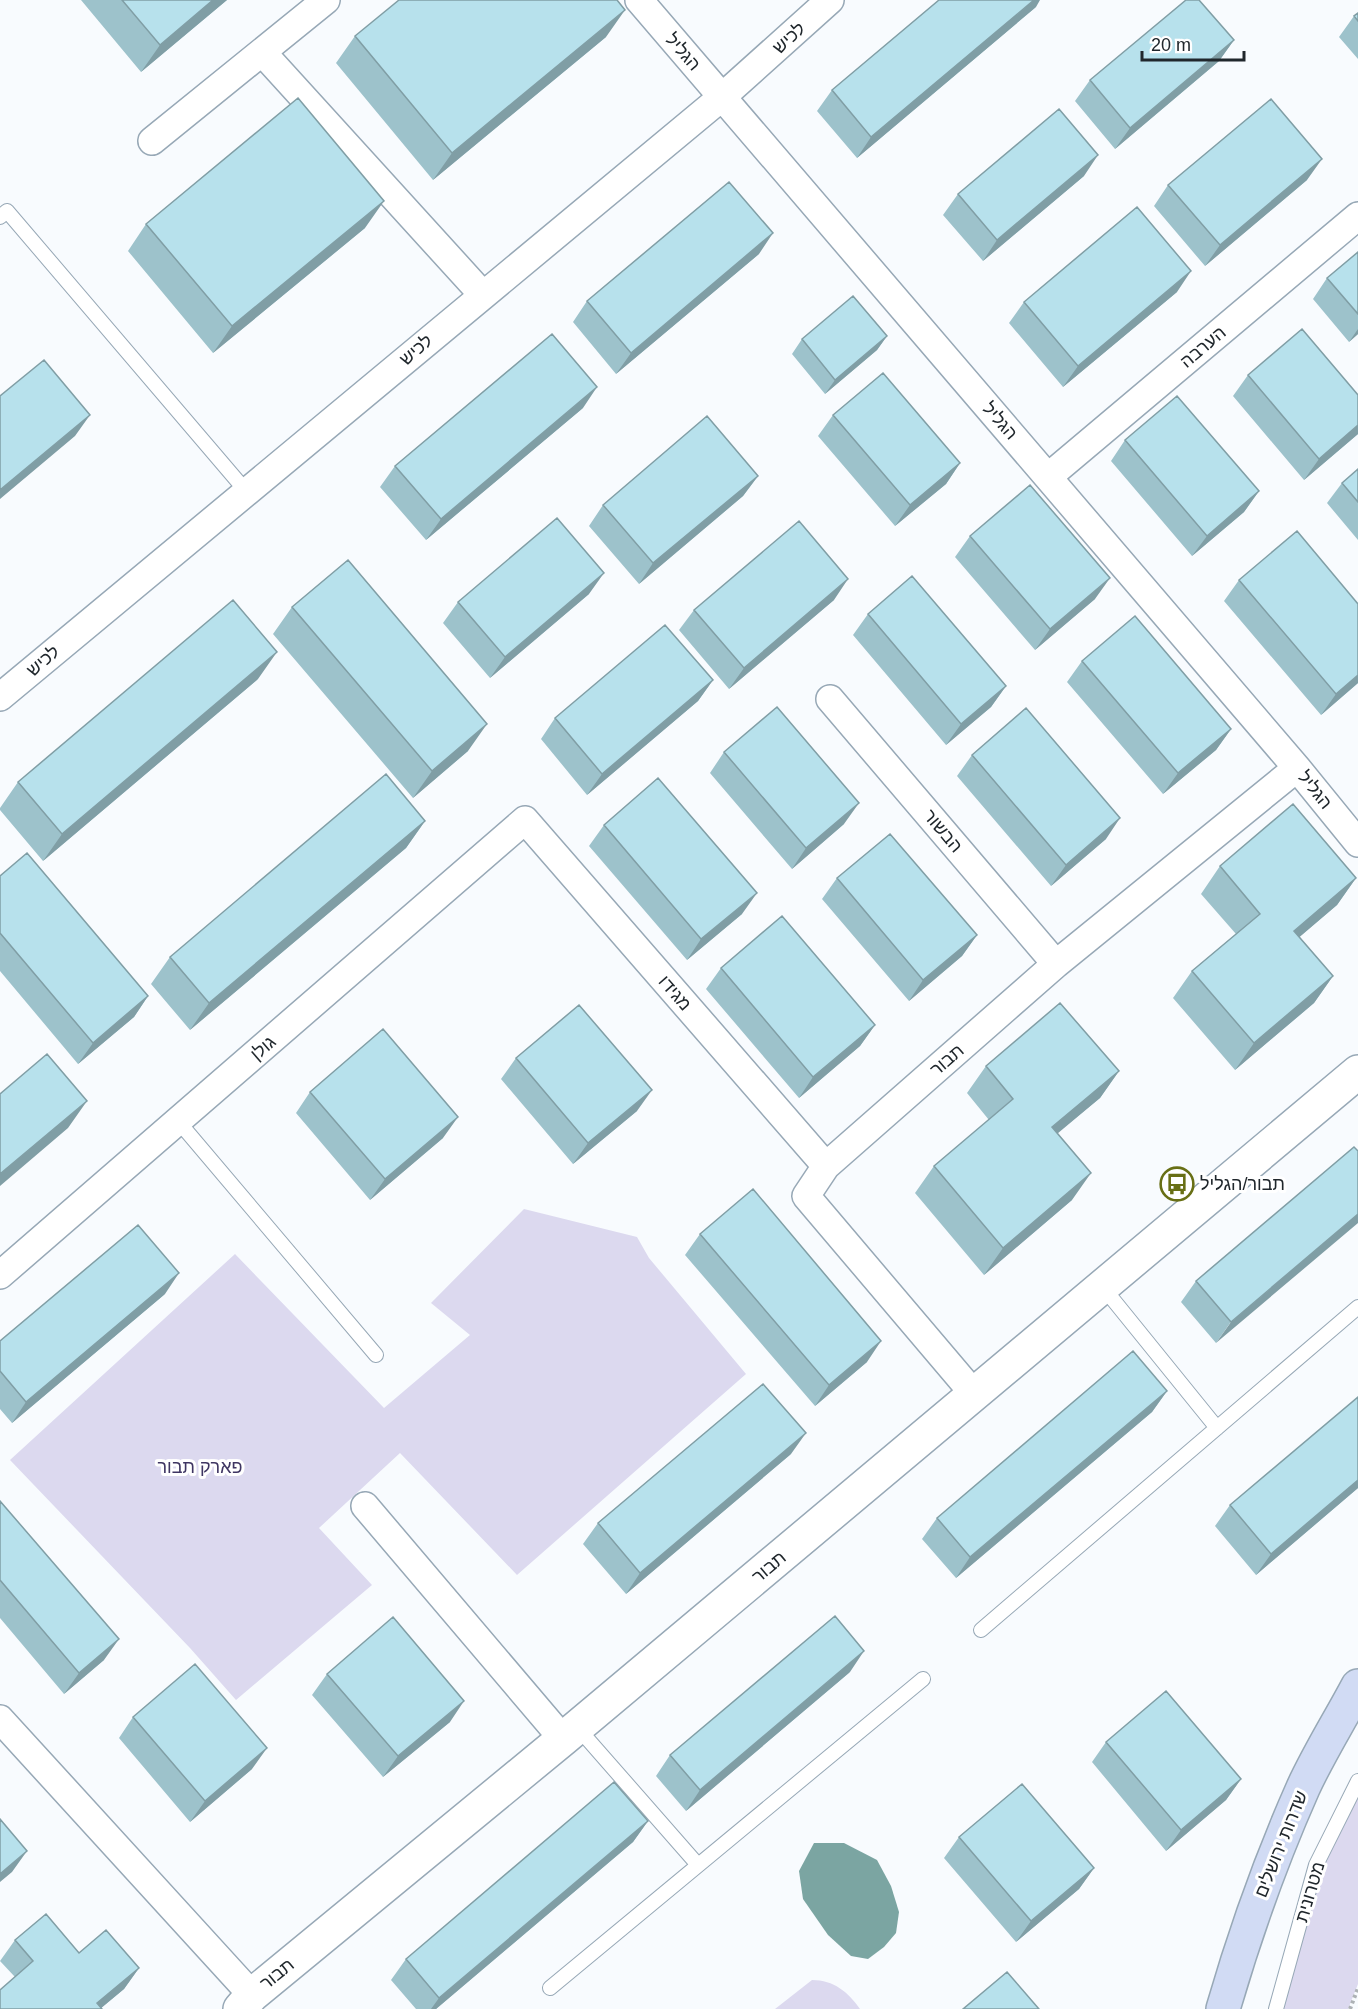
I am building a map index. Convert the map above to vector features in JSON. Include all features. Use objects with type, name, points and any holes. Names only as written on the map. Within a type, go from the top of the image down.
[{"type":"main road","name":"שדרות ירושלים","points":[[1223,2009],[1245,1934],[1273,1859],[1304,1786],[1358,1686]]},
{"type":"street","points":[[152,141],[326,0]]},
{"type":"street","name":"הגליל","points":[[639,0],[1297,768],[1358,843]]},
{"type":"street","name":"לכיש","points":[[0,697],[722,97],[830,0]]},
{"type":"street","points":[[262,52],[483,295]]},
{"type":"street","name":"הערבה","points":[[1048,477],[1358,216]]},
{"type":"street","name":"הבשור","points":[[830,699],[1056,964]]},
{"type":"street","name":"תבור","points":[[974,1394],[806,1196],[826,1166],[1056,964],[1297,768]]},
{"type":"street","name":"גולן","points":[[0,1275],[525,820]]},
{"type":"street","name":"מגידו","points":[[525,820],[826,1166]]},
{"type":"street","name":"תבור","points":[[0,1719],[240,2004],[570,1733],[1358,1071]]},
{"type":"street","points":[[365,1506],[570,1733]]},
{"type":"lane","points":[[0,217],[7,211],[246,491]]},
{"type":"lane","points":[[178,1120],[376,1354]]},
{"type":"lane","points":[[1102,1286],[1216,1428]]},
{"type":"lane","points":[[981,1630],[1358,1307]]},
{"type":"lane","points":[[550,1988],[922,1679]]},
{"type":"lane","points":[[570,1733],[698,1865]]},
{"type":"lane","name":"מטרונית","points":[[1276,2009],[1316,1865],[1358,1781]]},
{"type":"path","points":[[1350,2009],[1358,1988]]},
{"type":"green space","name":"פארק תבור","points":[[524,1209],[637,1237],[649,1258],[746,1374],[517,1575],[400,1453],[319,1528],[372,1585],[236,1700],[190,1648],[10,1460],[235,1254],[384,1408],[470,1335],[431,1303]]},
{"type":"green space","points":[[1358,1781],[1358,1984],[1348,2009],[1276,2009],[1316,1865]]},
{"type":"green space","points":[[812,1980],[827,1982],[840,1988],[860,2009],[775,2009]]},
{"type":"water","points":[[814,1843],[844,1843],[877,1860],[891,1886],[899,1912],[896,1933],[884,1947],[868,1959],[851,1956],[828,1935],[803,1899],[799,1871]]},
{"type":"building","points":[[122,0],[213,0],[160,45]]},
{"type":"building","points":[[399,0],[617,0],[625,10],[452,153],[355,36]]},
{"type":"building","points":[[939,0],[1034,0],[871,137],[832,90]]},
{"type":"building","points":[[1186,0],[1199,0],[1234,40],[1130,128],[1090,80]]},
{"type":"building","points":[[298,98],[384,201],[232,326],[146,224]]},
{"type":"building","points":[[1271,99],[1322,159],[1220,245],[1168,185]]},
{"type":"building","points":[[1059,109],[1098,155],[997,240],[958,194]]},
{"type":"building","points":[[729,182],[773,233],[631,353],[587,301]]},
{"type":"building","points":[[1137,207],[1191,271],[1078,366],[1024,302]]},
{"type":"building","points":[[1358,252],[1358,314],[1327,278]]},
{"type":"building","points":[[853,296],[887,336],[835,380],[802,339]]},
{"type":"building","points":[[1302,329],[1358,395],[1358,425],[1319,459],[1248,375]]},
{"type":"building","points":[[552,334],[597,387],[441,519],[395,466]]},
{"type":"building","points":[[44,360],[90,415],[0,490],[0,396]]},
{"type":"building","points":[[883,373],[960,463],[910,505],[833,415]]},
{"type":"building","points":[[1177,396],[1259,491],[1207,536],[1125,440]]},
{"type":"building","points":[[707,416],[758,476],[653,563],[603,505]]},
{"type":"building","points":[[1358,469],[1358,502],[1342,483]]},
{"type":"building","points":[[1030,485],[1110,578],[1050,629],[970,536]]},
{"type":"building","points":[[557,518],[604,573],[505,657],[458,602]]},
{"type":"building","points":[[799,521],[848,579],[744,668],[694,610]]},
{"type":"building","points":[[1297,531],[1358,604],[1358,675],[1336,694],[1239,580]]},
{"type":"building","points":[[348,560],[487,724],[432,771],[292,607]]},
{"type":"building","points":[[912,576],[1006,686],[961,724],[868,614]]},
{"type":"building","points":[[233,600],[277,652],[62,834],[18,782]]},
{"type":"building","points":[[1135,616],[1231,729],[1178,773],[1082,661]]},
{"type":"building","points":[[665,625],[713,680],[602,774],[555,718]]},
{"type":"building","points":[[777,707],[859,803],[806,848],[724,752]]},
{"type":"building","points":[[1026,708],[1120,818],[1066,865],[972,755]]},
{"type":"building","points":[[386,774],[425,821],[209,1003],[170,957]]},
{"type":"building","points":[[658,778],[757,893],[701,939],[604,825]]},
{"type":"building","points":[[1293,804],[1356,878],[1294,931],[1333,976],[1254,1043],[1192,971],[1260,914],[1220,866]]},
{"type":"building","points":[[890,834],[977,935],[923,980],[837,878]]},
{"type":"building","points":[[27,853],[148,996],[93,1043],[0,933],[0,876]]},
{"type":"building","points":[[782,916],[875,1025],[813,1077],[721,968]]},
{"type":"building","points":[[1060,1003],[1119,1071],[1052,1127],[1091,1173],[1003,1248],[934,1166],[1013,1099],[986,1066]]},
{"type":"building","points":[[579,1005],[652,1090],[588,1143],[516,1058]]},
{"type":"building","points":[[383,1029],[458,1117],[385,1179],[310,1092]]},
{"type":"building","points":[[47,1054],[87,1101],[0,1174],[0,1094]]},
{"type":"building","points":[[1354,1147],[1358,1151],[1358,1214],[1231,1322],[1196,1281]]},
{"type":"building","points":[[753,1189],[881,1341],[829,1385],[700,1234]]},
{"type":"building","points":[[138,1225],[179,1273],[26,1402],[0,1371],[0,1341]]},
{"type":"building","points":[[1133,1351],[1167,1391],[970,1557],[937,1518]]},
{"type":"building","points":[[763,1384],[806,1433],[640,1573],[598,1523]]},
{"type":"building","points":[[1358,1397],[1358,1480],[1271,1554],[1230,1505]]},
{"type":"building","points":[[0,1501],[119,1639],[79,1673],[0,1580]]},
{"type":"building","points":[[835,1616],[864,1651],[700,1790],[670,1755]]},
{"type":"building","points":[[393,1617],[464,1701],[398,1756],[327,1674]]},
{"type":"building","points":[[195,1664],[267,1748],[205,1801],[133,1717]]},
{"type":"building","points":[[1166,1691],[1241,1779],[1181,1830],[1106,1742]]},
{"type":"building","points":[[614,1782],[648,1821],[439,1998],[406,1959]]},
{"type":"building","points":[[1022,1784],[1094,1868],[1031,1921],[959,1837]]},
{"type":"building","points":[[0,1819],[27,1851],[0,1874]]},
{"type":"building","points":[[46,1914],[79,1953],[106,1930],[139,1968],[97,2003],[102,2009],[0,2009],[0,1990],[33,1961],[15,1940]]},
{"type":"building","points":[[1007,1972],[1039,2009],[963,2009]]},
{"type":"place","name":"תבור/הגליל","points":[[1177,1184]]}]
